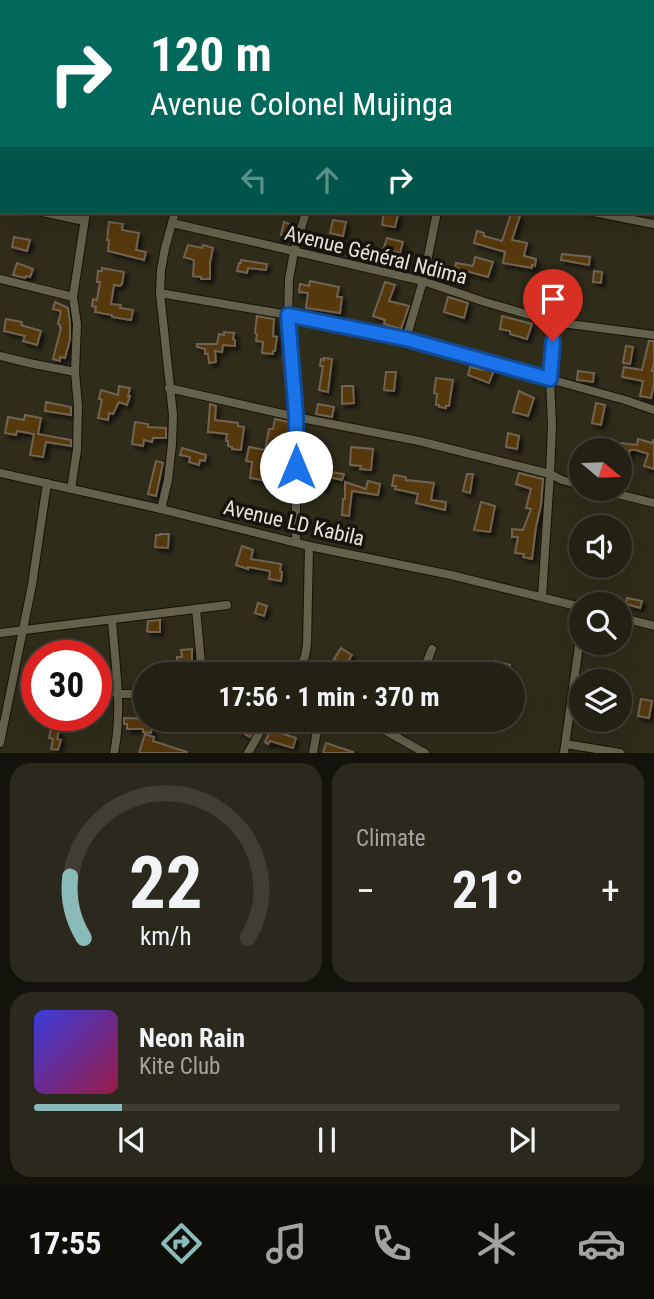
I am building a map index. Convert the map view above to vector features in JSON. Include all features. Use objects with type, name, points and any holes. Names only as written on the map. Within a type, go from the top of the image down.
[{"type":"street","points":[[51,214],[84,221]]},
{"type":"street","points":[[71,489],[77,450],[78,406],[75,372],[78,337],[74,297],[86,214]]},
{"type":"street","points":[[161,509],[168,480],[173,415],[160,293],[161,270],[174,214]]},
{"type":"street","points":[[296,542],[296,416],[288,315],[289,279],[305,214]]},
{"type":"street","points":[[406,339],[424,281],[437,214]]},
{"type":"street","points":[[603,214],[654,224]]},
{"type":"street","name":"Avenue Général Ndima","points":[[172,223],[424,281],[554,322],[654,335]]},
{"type":"street","points":[[0,279],[74,297]]},
{"type":"street","points":[[160,293],[406,339],[654,410]]},
{"type":"street","points":[[542,597],[550,474],[550,379],[554,322]]},
{"type":"street","points":[[0,356],[75,372]]},
{"type":"street","points":[[169,388],[419,440],[550,474],[569,482]]},
{"type":"street","name":"Avenue LD Kabila","points":[[0,473],[569,604]]},
{"type":"street","points":[[0,743],[24,630],[47,483]]},
{"type":"street","points":[[632,498],[654,503]]},
{"type":"street","points":[[302,662],[307,636],[309,546]]},
{"type":"street","points":[[0,633],[227,605]]},
{"type":"street","points":[[196,609],[201,662]]},
{"type":"street","points":[[112,620],[117,694],[117,738],[114,753]]},
{"type":"street","points":[[632,620],[654,626]]},
{"type":"street","points":[[427,662],[432,649]]},
{"type":"street","points":[[578,655],[565,748],[620,753]]},
{"type":"street","points":[[117,694],[133,694]]},
{"type":"street","points":[[248,753],[260,732]]},
{"type":"street","points":[[313,753],[317,732]]},
{"type":"street","points":[[388,732],[425,753]]},
{"type":"building","points":[[384,214],[398,215],[395,227],[382,225]]},
{"type":"building","points":[[511,214],[520,216],[512,240],[527,243],[524,256],[536,259],[532,268],[503,263],[505,252],[474,243],[477,231],[502,241]]},
{"type":"building","points":[[333,220],[346,222],[343,236],[330,233]]},
{"type":"building","points":[[109,222],[123,224],[122,230],[139,233],[136,250],[146,252],[144,260],[108,251]]},
{"type":"building","points":[[284,222],[292,225],[288,237],[281,235]]},
{"type":"building","points":[[14,237],[30,240],[27,251],[12,247]]},
{"type":"building","points":[[387,238],[403,242],[400,253],[383,251]]},
{"type":"building","points":[[188,245],[213,248],[210,279],[193,276],[194,260],[184,257]]},
{"type":"building","points":[[562,254],[590,257],[589,265],[561,260]]},
{"type":"building","points":[[475,257],[493,262],[488,277],[466,271],[464,284],[456,282],[456,263],[473,266]]},
{"type":"building","points":[[241,260],[267,264],[266,270],[248,268],[247,273],[237,271]]},
{"type":"building","points":[[17,263],[33,269],[30,277],[13,275]]},
{"type":"building","points":[[102,268],[124,272],[122,284],[114,285],[111,304],[133,310],[131,320],[95,312],[93,299],[97,300],[100,282],[97,282],[98,271],[102,271]]},
{"type":"building","points":[[594,271],[602,272],[601,283],[593,282]]},
{"type":"building","points":[[310,281],[339,287],[337,297],[342,297],[340,313],[306,308],[308,293],[299,292],[300,284],[309,286]]},
{"type":"building","points":[[385,282],[395,285],[389,301],[409,306],[401,329],[384,324],[385,320],[373,316]]},
{"type":"building","points":[[448,297],[468,303],[464,318],[444,312]]},
{"type":"building","points":[[55,302],[68,308],[70,324],[70,339],[65,358],[60,357],[60,361],[53,359],[61,328],[58,324],[61,311],[53,309]]},
{"type":"building","points":[[257,316],[274,319],[273,336],[277,337],[273,354],[262,353],[263,342],[256,341]]},
{"type":"building","points":[[502,316],[532,324],[527,339],[500,329]]},
{"type":"building","points":[[6,319],[22,322],[21,325],[41,331],[37,345],[23,341],[25,336],[4,331]]},
{"type":"building","points":[[224,332],[234,333],[235,346],[223,345],[222,352],[215,351],[216,362],[209,363],[205,349],[197,347],[197,344],[217,344],[219,334],[224,335]]},
{"type":"building","points":[[649,341],[654,341],[654,383],[651,398],[640,396],[643,381],[622,377],[624,367],[642,370]]},
{"type":"building","points":[[626,346],[633,347],[630,364],[623,363]]},
{"type":"building","points":[[321,359],[332,359],[328,392],[319,390],[323,366],[320,366]]},
{"type":"building","points":[[470,367],[494,370],[489,383],[468,375]]},
{"type":"building","points":[[578,371],[594,373],[593,382],[577,380]]},
{"type":"building","points":[[386,372],[396,372],[394,391],[384,390]]},
{"type":"building","points":[[436,378],[453,380],[449,406],[446,408],[436,405]]},
{"type":"building","points":[[119,386],[130,388],[127,405],[119,402],[113,414],[109,413],[108,420],[98,418],[101,390],[118,395]]},
{"type":"building","points":[[342,386],[353,386],[354,403],[342,404]]},
{"type":"building","points":[[519,391],[534,398],[528,416],[513,412]]},
{"type":"building","points":[[46,402],[71,407],[71,415],[45,411]]},
{"type":"building","points":[[596,403],[605,405],[601,425],[592,423]]},
{"type":"building","points":[[210,404],[216,406],[215,420],[238,423],[238,426],[244,427],[241,450],[228,446],[227,434],[208,432]]},
{"type":"building","points":[[318,404],[334,407],[332,417],[316,414]]},
{"type":"building","points":[[25,415],[41,418],[38,434],[71,440],[71,446],[46,442],[43,457],[30,455],[34,434],[17,431],[16,435],[5,433],[8,417],[24,420]]},
{"type":"building","points":[[275,419],[289,422],[289,444],[280,444],[280,465],[270,465],[268,481],[250,478],[252,462],[246,461],[249,447],[265,450],[269,429],[273,429]]},
{"type":"building","points":[[135,422],[148,424],[148,427],[166,428],[166,438],[153,438],[152,442],[144,440],[143,446],[132,444]]},
{"type":"building","points":[[508,433],[519,436],[517,449],[506,447]]},
{"type":"building","points":[[638,439],[652,443],[654,439],[654,469],[644,466],[648,454],[632,450],[632,444],[637,445]]},
{"type":"building","points":[[351,447],[373,449],[371,470],[350,465]]},
{"type":"building","points":[[182,448],[206,455],[205,461],[200,460],[199,465],[189,462],[190,457],[180,455]]},
{"type":"building","points":[[156,461],[163,463],[156,496],[148,494]]},
{"type":"building","points":[[325,471],[344,474],[342,480],[324,476]]},
{"type":"building","points":[[519,473],[543,479],[532,559],[515,553],[518,537],[512,537],[512,529],[523,530],[531,509],[526,508],[531,489],[516,484]]},
{"type":"building","points":[[467,474],[473,474],[470,493],[463,491]]},
{"type":"building","points":[[309,475],[327,478],[325,488],[307,485]]},
{"type":"building","points":[[394,475],[406,477],[406,480],[434,483],[431,500],[446,502],[445,510],[416,503],[418,494],[395,489],[396,486],[392,486]]},
{"type":"building","points":[[368,481],[380,484],[378,495],[352,491],[349,516],[342,515],[345,482],[366,489]]},
{"type":"building","points":[[481,502],[495,506],[490,532],[474,530]]},
{"type":"building","points":[[268,511],[282,515],[279,524],[266,520]]},
{"type":"building","points":[[169,534],[168,548],[155,547],[156,535]]},
{"type":"building","points":[[242,546],[253,550],[251,559],[281,564],[281,581],[269,579],[270,571],[236,565]]},
{"type":"building","points":[[632,599],[642,601],[640,608],[632,606]]},
{"type":"building","points":[[258,603],[267,606],[264,616],[255,613]]},
{"type":"building","points":[[160,620],[160,632],[147,631],[148,621]]},
{"type":"building","points":[[341,648],[352,655],[348,662],[334,659]]},
{"type":"building","points":[[192,649],[192,662],[177,662],[177,657],[182,657],[181,650]]},
{"type":"building","points":[[641,699],[652,701],[649,718],[638,716]]},
{"type":"building","points":[[124,718],[133,718],[133,729],[127,729],[127,724],[124,724]]},
{"type":"building","points":[[50,731],[59,731],[57,739],[61,740],[58,750],[51,749],[53,739],[49,738]]},
{"type":"building","points":[[270,732],[281,732],[296,738],[293,748],[265,742]]},
{"type":"building","points":[[145,734],[154,737],[153,741],[187,753],[139,753]]},
{"type":"building","points":[[326,743],[353,752],[353,753],[323,753]]},
{"type":"route","points":[[296,467],[296,416],[288,315],[406,339],[550,379],[553,341]]}]
